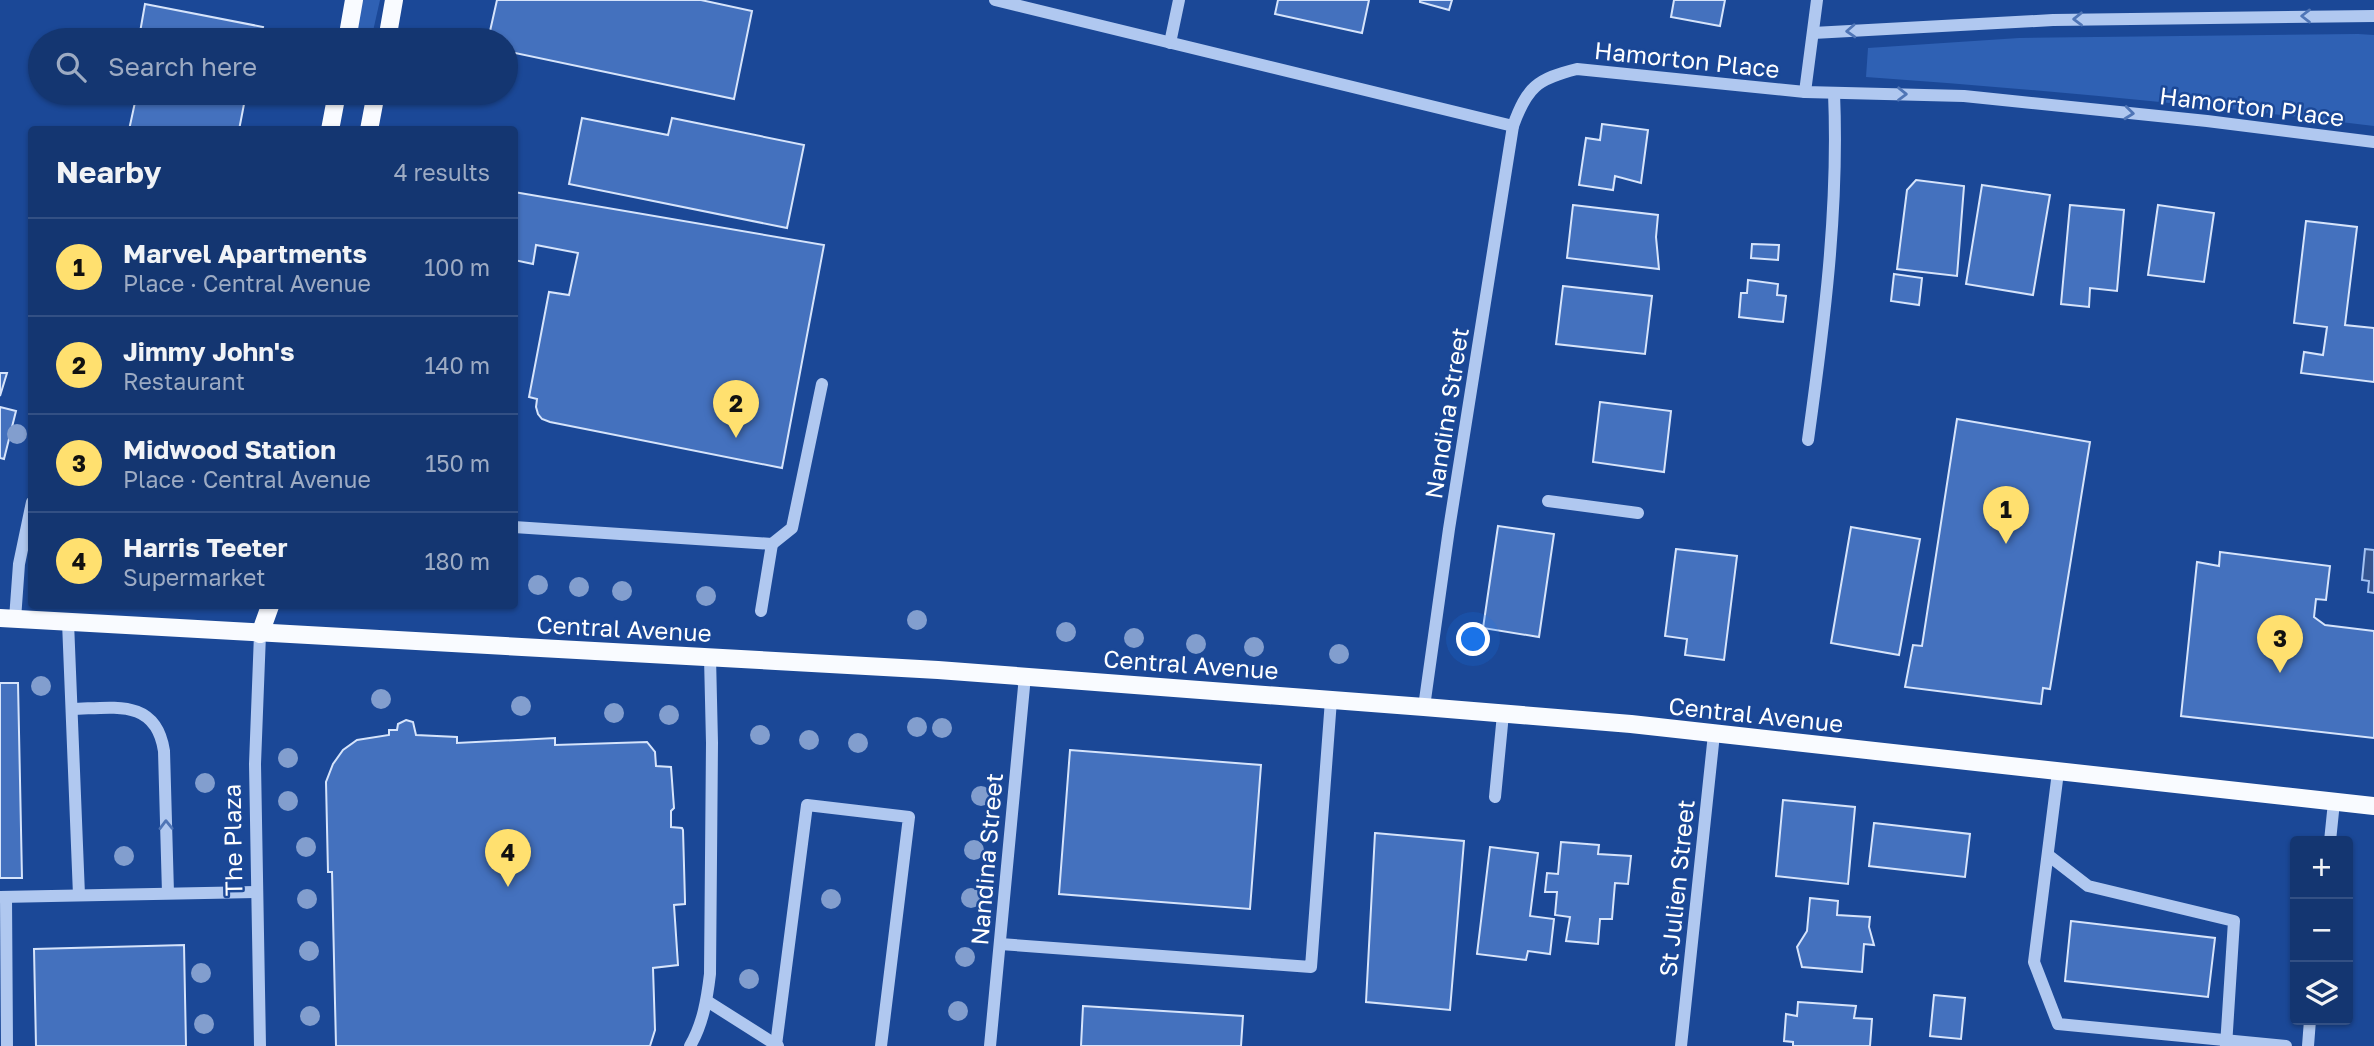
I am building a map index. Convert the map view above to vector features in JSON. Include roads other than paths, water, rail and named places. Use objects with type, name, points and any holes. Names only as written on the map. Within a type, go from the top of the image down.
[{"type":"main road","points":[[349,28],[355,0]]},
{"type":"main road","points":[[389,28],[394,0]]},
{"type":"main road","points":[[331,126],[335,105]]},
{"type":"main road","points":[[370,126],[374,105]]},
{"type":"main road","name":"The Plaza","points":[[256,609],[260,634]]},
{"type":"main road","name":"The Plaza","points":[[260,634],[269,609]]},
{"type":"main road","name":"Central Avenue","points":[[7,619],[1025,676],[1424,707],[1714,734],[2374,806]]},
{"type":"street","points":[[995,0],[1513,126]]},
{"type":"street","points":[[1170,43],[1179,0]]},
{"type":"street","points":[[1805,92],[1817,0]]},
{"type":"street","points":[[1813,33],[2053,20],[2374,16]]},
{"type":"street","name":"Hamorton Place","points":[[1513,126],[1522,102],[1530,90],[1552,75],[1577,69],[1805,92],[1964,96],[2207,121],[2374,142]]},
{"type":"street","points":[[1808,440],[1821,348],[1835,199],[1834,93]]},
{"type":"street","name":"Nandina Street","points":[[1424,707],[1449,529],[1513,126]]},
{"type":"street","points":[[761,611],[772,544],[792,528],[822,384]]},
{"type":"street","points":[[1548,500],[1638,513]]},
{"type":"street","points":[[7,619],[28,521]]},
{"type":"street","points":[[518,527],[772,544]]},
{"type":"street","points":[[68,622],[79,895]]},
{"type":"street","name":"The Plaza","points":[[260,634],[255,764],[260,1046]]},
{"type":"street","points":[[690,1046],[696,1037],[707,1001],[710,974],[710,657]]},
{"type":"street","name":"Nandina Street","points":[[990,1046],[1025,676]]},
{"type":"street","points":[[1000,944],[1311,967],[1331,700]]},
{"type":"street","points":[[72,709],[125,708],[142,712],[153,721],[162,736],[168,893]]},
{"type":"street","points":[[1495,797],[1503,714]]},
{"type":"street","name":"St Julien Street","points":[[1681,1046],[1714,734]]},
{"type":"street","points":[[2058,772],[2034,962],[2058,1024],[2226,1043],[2286,1046]]},
{"type":"street","points":[[2331,836],[2334,802]]},
{"type":"street","points":[[707,1001],[777,1046],[807,805],[909,817],[881,1046]]},
{"type":"street","points":[[2048,855],[2088,886],[2234,921],[2226,1043]]},
{"type":"street","points":[[6,1046],[3,897],[257,891]]},
{"type":"street","points":[[2308,1046],[2310,1025]]},
{"type":"place","name":"Jimmy John's","points":[[736,438]]},
{"type":"place","name":"Marvel Apartments","points":[[2006,544]]},
{"type":"place","name":"Midwood Station","points":[[2280,673]]},
{"type":"place","name":"Harris Teeter","points":[[508,887]]}]
